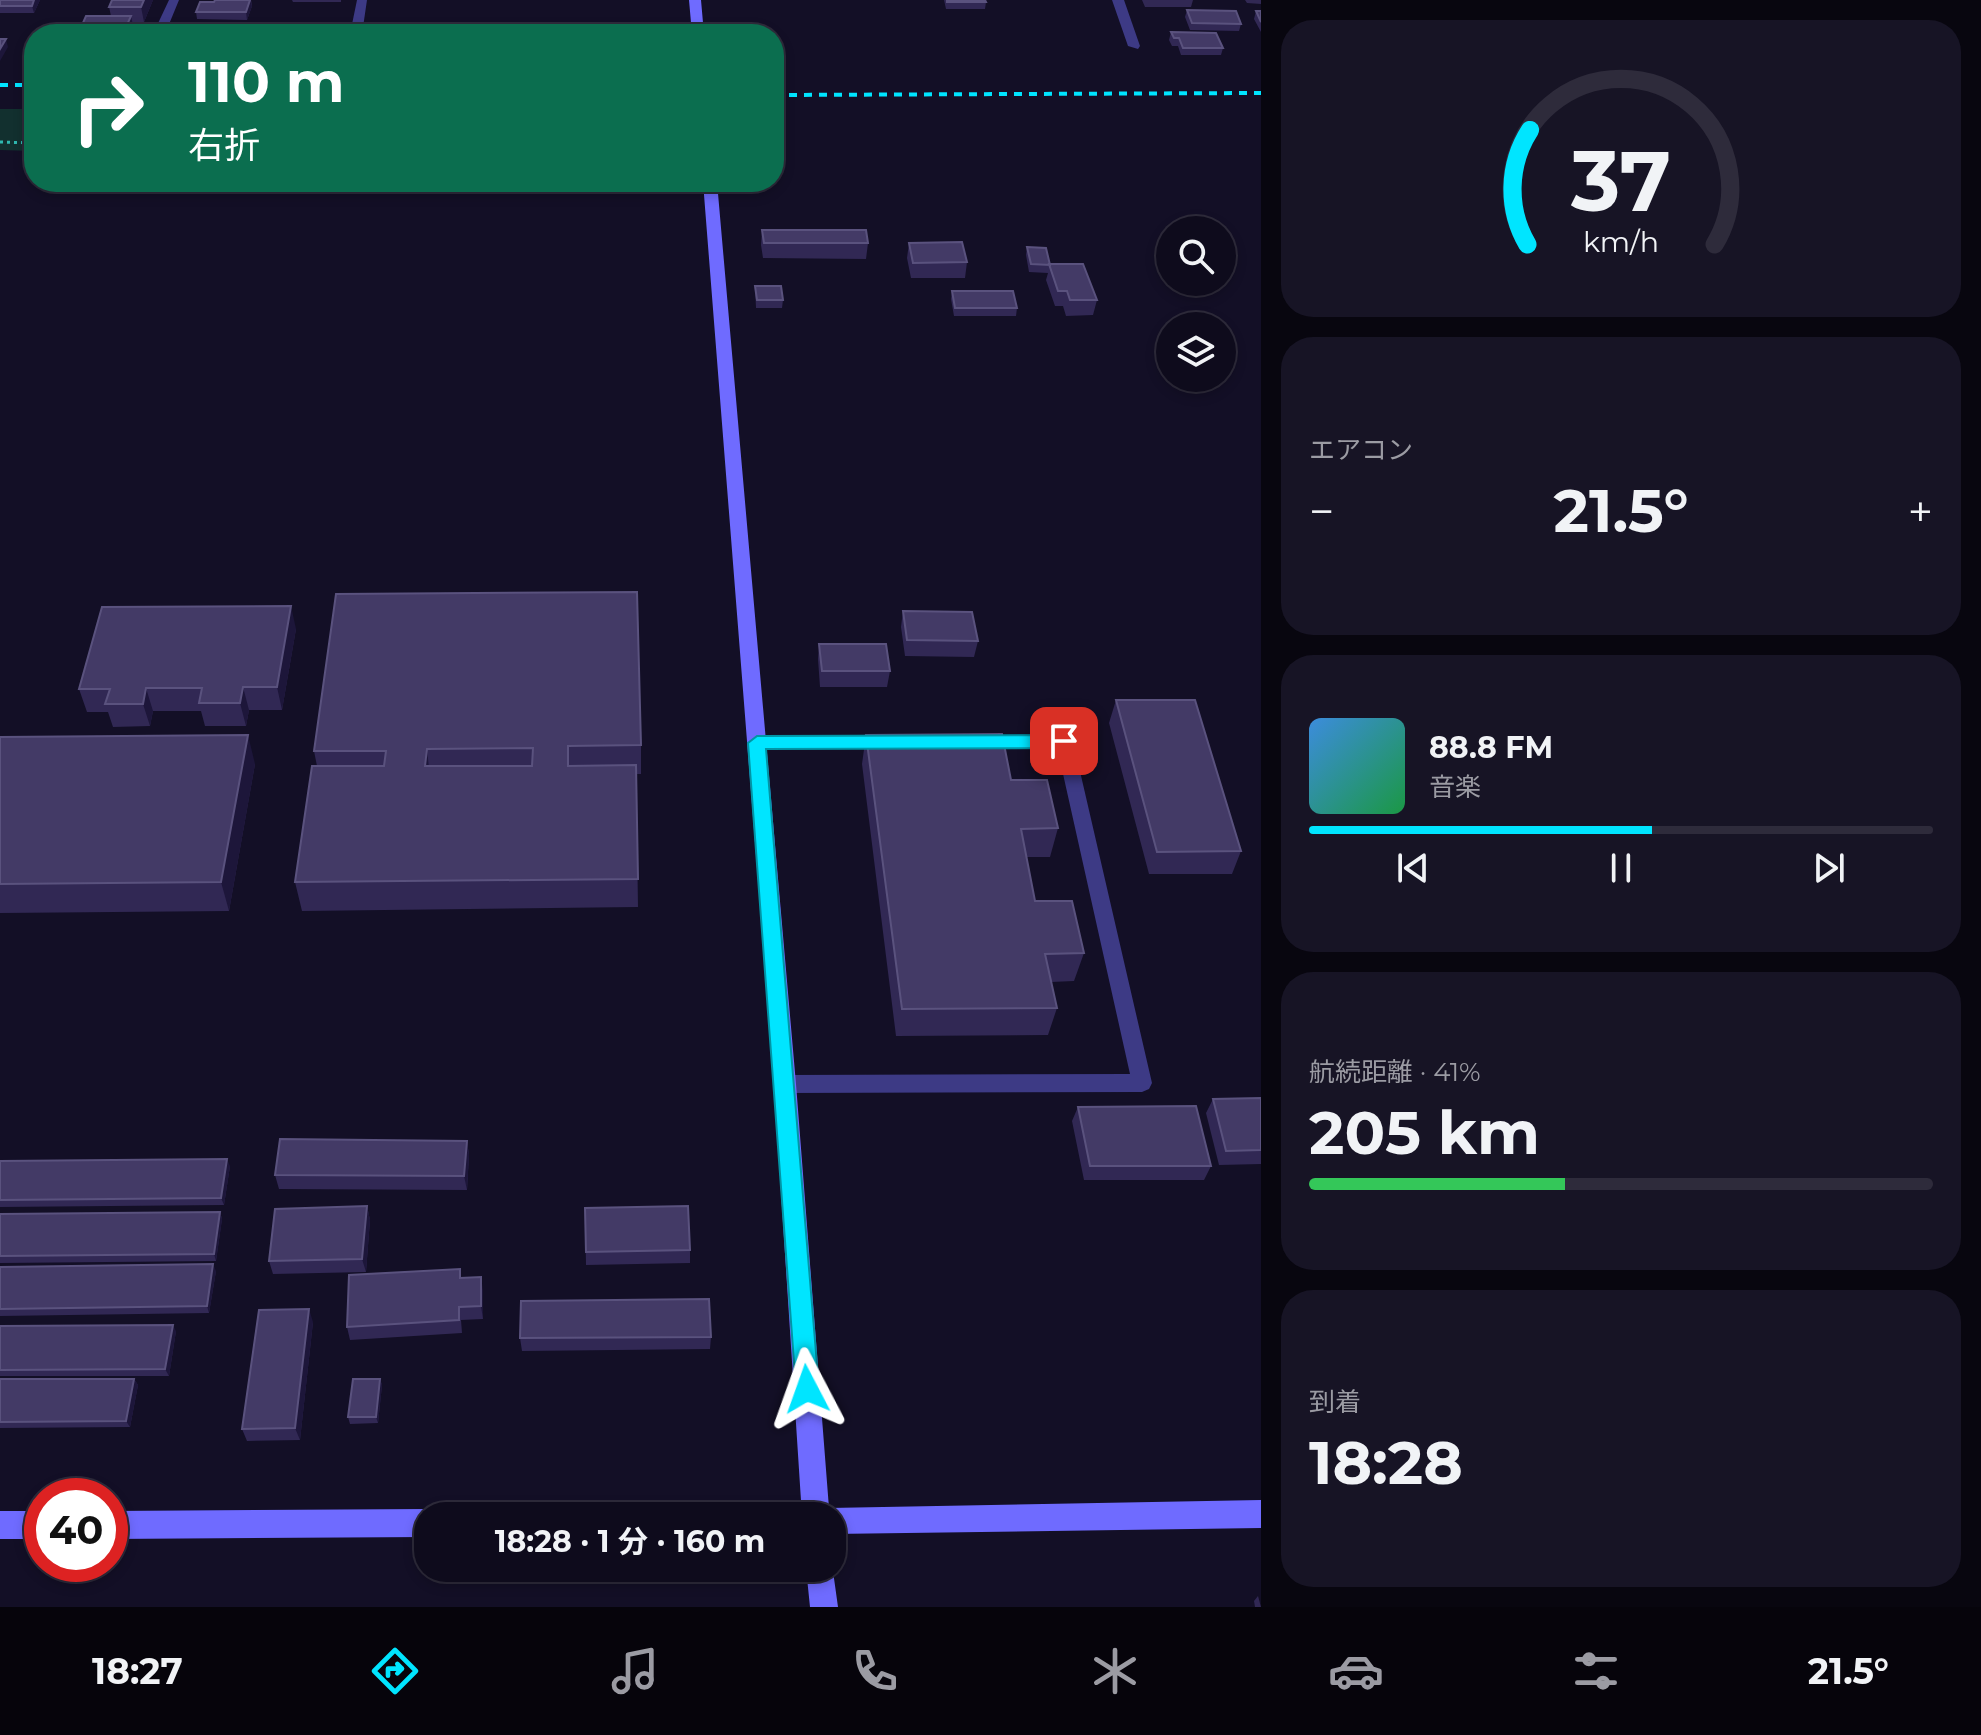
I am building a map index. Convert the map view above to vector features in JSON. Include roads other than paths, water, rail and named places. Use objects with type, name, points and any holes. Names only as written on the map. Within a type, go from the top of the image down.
[{"type":"street","points":[[695,0],[697,24]]},
{"type":"street","points":[[1118,0],[1134,46]]},
{"type":"street","points":[[711,192],[785,1084],[815,1502]]},
{"type":"street","points":[[846,1520],[1261,1514]]},
{"type":"street","points":[[128,1525],[414,1523]]},
{"type":"street","points":[[0,1525],[24,1525]]},
{"type":"street","points":[[821,1582],[824,1607]]},
{"type":"lane","points":[[163,24],[174,0]]},
{"type":"lane","points":[[358,24],[362,0]]},
{"type":"lane","points":[[785,1084],[1142,1083],[1064,741],[957,742]]},
{"type":"lane","points":[[757,743],[910,742]]},
{"type":"railway","points":[[0,85],[24,85]]},
{"type":"railway","points":[[784,95],[1261,93]]}]
